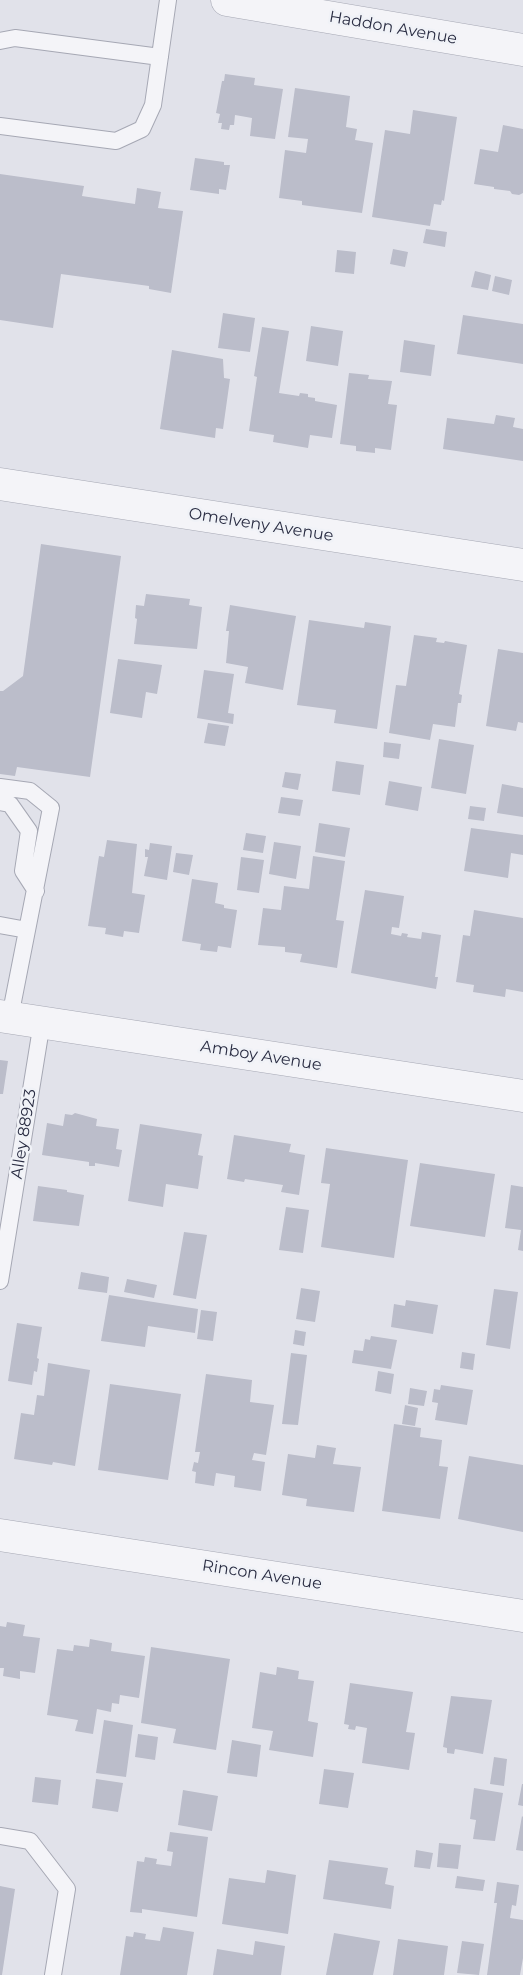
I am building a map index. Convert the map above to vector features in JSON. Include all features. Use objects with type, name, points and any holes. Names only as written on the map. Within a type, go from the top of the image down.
[{"type":"street","name":"Haddon Avenue","points":[[227,0],[523,50]]},
{"type":"street","name":"Omelveny Avenue","points":[[0,486],[523,566]]},
{"type":"street","name":"Amboy Avenue","points":[[5,1016],[523,1096]]},
{"type":"street","name":"Rincon Avenue","points":[[0,1535],[523,1616]]},
{"type":"lane","points":[[0,126],[116,141],[142,129],[153,105],[168,0]]},
{"type":"lane","points":[[0,41],[15,38],[160,57]]},
{"type":"lane","points":[[0,787],[30,791],[51,808],[36,891],[5,1016]]},
{"type":"lane","points":[[0,802],[10,804],[29,831],[23,871],[36,891]]},
{"type":"lane","points":[[0,925],[27,930]]},
{"type":"lane","name":"Alley 88923","points":[[0,1281],[42,1022]]},
{"type":"lane","points":[[0,1836],[30,1841],[67,1889],[53,1975]]},
{"type":"building","points":[[225,74],[255,78],[254,85],[283,89],[275,139],[250,136],[252,118],[235,115],[234,125],[230,125],[229,130],[221,129],[222,123],[218,123],[220,114],[216,113]]},
{"type":"building","points":[[295,88],[350,96],[346,127],[357,129],[355,140],[373,143],[362,213],[302,205],[302,201],[279,198],[285,150],[306,153],[308,139],[288,137]]},
{"type":"building","points":[[413,110],[457,117],[444,201],[442,200],[441,205],[434,204],[430,226],[372,217],[385,130],[410,134]]},
{"type":"building","points":[[503,125],[523,129],[523,193],[519,195],[494,189],[494,187],[474,184],[480,149],[498,152]]},
{"type":"building","points":[[195,158],[230,165],[226,190],[219,189],[219,194],[190,190]]},
{"type":"building","points":[[0,174],[84,186],[82,196],[135,204],[137,188],[161,192],[158,208],[183,211],[171,293],[149,289],[149,286],[61,274],[53,328],[0,320]]},
{"type":"building","points":[[426,229],[447,232],[445,247],[423,243]]},
{"type":"building","points":[[393,249],[408,252],[405,267],[390,264]]},
{"type":"building","points":[[337,250],[356,252],[354,274],[335,272]]},
{"type":"building","points":[[475,271],[491,275],[488,290],[471,287]]},
{"type":"building","points":[[495,276],[512,280],[509,295],[492,291]]},
{"type":"building","points":[[223,313],[255,318],[250,352],[218,348]]},
{"type":"building","points":[[463,315],[523,324],[523,364],[457,354]]},
{"type":"building","points":[[311,326],[343,331],[338,366],[306,361]]},
{"type":"building","points":[[262,327],[289,331],[279,393],[299,396],[300,393],[308,394],[308,397],[315,398],[315,401],[337,405],[332,438],[310,435],[308,448],[273,442],[274,435],[249,431],[257,377],[254,376]]},
{"type":"building","points":[[404,340],[435,345],[431,376],[400,372]]},
{"type":"building","points":[[172,350],[223,359],[224,378],[230,379],[223,429],[216,428],[215,438],[160,429]]},
{"type":"building","points":[[349,373],[369,375],[368,379],[392,381],[388,404],[397,405],[391,450],[375,448],[375,453],[356,451],[356,446],[340,444]]},
{"type":"building","points":[[496,415],[515,418],[513,427],[523,429],[523,461],[443,449],[447,418],[494,424]]},
{"type":"building","points":[[41,544],[121,556],[90,777],[17,767],[15,776],[0,774],[0,691],[23,676]]},
{"type":"building","points":[[146,594],[190,599],[189,605],[202,607],[197,649],[134,644],[136,605],[144,606]]},
{"type":"building","points":[[230,605],[296,616],[283,690],[245,683],[248,667],[226,663],[229,631],[226,631]]},
{"type":"building","points":[[309,620],[364,628],[365,622],[391,626],[377,729],[334,723],[336,710],[297,705]]},
{"type":"building","points":[[414,635],[437,638],[436,642],[444,643],[445,641],[467,645],[459,694],[462,695],[461,703],[458,703],[455,727],[433,724],[430,740],[389,733],[396,685],[406,686]]},
{"type":"building","points":[[498,649],[523,653],[523,723],[518,722],[516,731],[486,726]]},
{"type":"building","points":[[118,659],[162,665],[157,694],[146,692],[142,718],[110,713]]},
{"type":"building","points":[[204,670],[234,674],[228,713],[234,714],[233,724],[197,718]]},
{"type":"building","points":[[208,723],[229,726],[225,746],[204,743]]},
{"type":"building","points":[[439,739],[474,745],[466,794],[431,788]]},
{"type":"building","points":[[384,742],[401,744],[399,759],[383,757]]},
{"type":"building","points":[[336,761],[364,765],[360,795],[332,791]]},
{"type":"building","points":[[285,772],[301,774],[298,790],[282,787]]},
{"type":"building","points":[[389,781],[422,787],[418,811],[385,805]]},
{"type":"building","points":[[502,784],[523,788],[523,817],[497,813]]},
{"type":"building","points":[[281,797],[303,800],[300,816],[278,813]]},
{"type":"building","points":[[470,806],[486,808],[484,821],[468,819]]},
{"type":"building","points":[[319,823],[350,828],[345,857],[315,852]]},
{"type":"building","points":[[471,828],[523,835],[523,855],[511,853],[508,878],[464,871]]},
{"type":"building","points":[[246,833],[266,836],[263,853],[243,850]]},
{"type":"building","points":[[107,840],[137,844],[132,893],[145,895],[139,933],[124,931],[123,937],[105,934],[106,928],[88,926],[99,856],[104,857]]},
{"type":"building","points":[[274,842],[301,846],[296,879],[269,874]]},
{"type":"building","points":[[150,843],[172,846],[167,880],[144,876],[148,857],[145,857],[145,849],[149,850]]},
{"type":"building","points":[[176,853],[193,855],[189,875],[173,872]]},
{"type":"building","points":[[313,856],[345,861],[336,920],[344,921],[337,968],[300,962],[302,954],[285,952],[285,947],[258,945],[263,908],[281,910],[284,886],[309,889]]},
{"type":"building","points":[[241,857],[264,860],[259,893],[237,890]]},
{"type":"building","points":[[192,879],[218,883],[215,903],[224,905],[224,908],[237,910],[231,948],[218,946],[217,952],[200,950],[201,944],[182,941]]},
{"type":"building","points":[[365,890],[404,896],[399,928],[392,927],[391,934],[401,936],[402,933],[408,934],[407,937],[421,939],[422,932],[441,935],[435,977],[438,977],[436,989],[351,973]]},
{"type":"building","points":[[474,910],[523,918],[523,992],[506,989],[505,997],[473,992],[474,985],[456,982],[463,935],[470,936]]},
{"type":"building","points":[[0,1060],[8,1061],[3,1094],[0,1094]]},
{"type":"building","points":[[75,1113],[97,1119],[96,1126],[119,1129],[116,1149],[122,1150],[119,1167],[95,1163],[95,1166],[89,1166],[89,1162],[42,1155],[47,1123],[63,1126],[65,1114]]},
{"type":"building","points":[[140,1124],[202,1134],[198,1155],[203,1156],[198,1189],[166,1184],[163,1207],[128,1201]]},
{"type":"building","points":[[234,1135],[291,1144],[289,1152],[305,1155],[299,1195],[281,1192],[283,1185],[245,1179],[244,1182],[227,1179]]},
{"type":"building","points":[[326,1148],[408,1160],[394,1258],[321,1247],[330,1184],[321,1183]]},
{"type":"building","points":[[420,1163],[495,1174],[485,1237],[410,1226]]},
{"type":"building","points":[[511,1185],[523,1187],[523,1251],[518,1250],[521,1230],[505,1228]]},
{"type":"building","points":[[38,1186],[84,1195],[79,1226],[33,1221]]},
{"type":"building","points":[[286,1207],[309,1210],[303,1253],[279,1250]]},
{"type":"building","points":[[184,1232],[207,1235],[196,1299],[173,1295]]},
{"type":"building","points":[[81,1272],[109,1277],[107,1293],[78,1289]]},
{"type":"building","points":[[127,1279],[157,1285],[154,1298],[124,1292]]},
{"type":"building","points":[[301,1288],[320,1291],[315,1322],[296,1319]]},
{"type":"building","points":[[494,1289],[518,1292],[510,1349],[486,1345]]},
{"type":"building","points":[[109,1295],[198,1309],[195,1333],[148,1326],[145,1347],[101,1341]]},
{"type":"building","points":[[406,1300],[438,1305],[433,1334],[391,1327],[394,1304],[405,1306]]},
{"type":"building","points":[[201,1310],[217,1312],[213,1341],[197,1339]]},
{"type":"building","points":[[17,1323],[42,1327],[37,1372],[34,1371],[32,1385],[8,1381]]},
{"type":"building","points":[[295,1330],[306,1332],[304,1346],[293,1344]]},
{"type":"building","points":[[371,1336],[397,1340],[391,1369],[352,1363],[354,1350],[363,1351],[365,1339],[370,1340]]},
{"type":"building","points":[[462,1352],[475,1354],[473,1370],[460,1368]]},
{"type":"building","points":[[291,1353],[307,1355],[298,1425],[282,1424]]},
{"type":"building","points":[[48,1363],[90,1370],[75,1466],[14,1459],[21,1413],[34,1415],[37,1395],[44,1396]]},
{"type":"building","points":[[378,1371],[394,1374],[391,1394],[375,1391]]},
{"type":"building","points":[[206,1374],[252,1380],[250,1402],[274,1405],[266,1455],[254,1453],[252,1460],[265,1462],[261,1491],[234,1487],[235,1476],[216,1473],[214,1486],[195,1483],[196,1472],[192,1471],[194,1462],[198,1463],[200,1452],[195,1452]]},
{"type":"building","points":[[110,1384],[181,1394],[168,1480],[98,1470]]},
{"type":"building","points":[[441,1385],[473,1390],[467,1425],[435,1420],[438,1403],[432,1402],[434,1389],[440,1390]]},
{"type":"building","points":[[410,1388],[427,1391],[424,1406],[408,1404]]},
{"type":"building","points":[[405,1405],[418,1408],[415,1426],[402,1424]]},
{"type":"building","points":[[394,1424],[421,1428],[420,1437],[442,1440],[439,1466],[448,1467],[440,1519],[382,1511]]},
{"type":"building","points":[[317,1445],[336,1448],[333,1464],[361,1467],[354,1512],[306,1506],[307,1499],[282,1495],[288,1454],[315,1458]]},
{"type":"building","points":[[469,1456],[523,1465],[523,1532],[458,1519]]},
{"type":"building","points":[[7,1622],[25,1625],[23,1636],[40,1638],[35,1673],[20,1671],[20,1679],[3,1676],[4,1668],[0,1668],[0,1626],[6,1627]]},
{"type":"building","points":[[90,1639],[112,1643],[111,1651],[145,1656],[139,1698],[120,1695],[119,1704],[112,1703],[111,1712],[97,1709],[93,1734],[75,1731],[78,1720],[47,1715],[57,1649],[73,1651],[74,1645],[89,1647]]},
{"type":"building","points":[[151,1647],[230,1659],[216,1750],[173,1743],[176,1729],[141,1723]]},
{"type":"building","points":[[277,1667],[299,1671],[298,1679],[314,1681],[308,1721],[318,1723],[313,1757],[269,1750],[273,1731],[252,1728],[260,1672],[276,1675]]},
{"type":"building","points":[[350,1683],[413,1692],[406,1732],[415,1733],[409,1770],[362,1763],[367,1728],[356,1726],[355,1730],[348,1729],[349,1725],[344,1724]]},
{"type":"building","points":[[451,1696],[492,1700],[483,1754],[455,1749],[454,1754],[447,1753],[447,1748],[443,1747]]},
{"type":"building","points":[[104,1720],[133,1725],[126,1777],[96,1773]]},
{"type":"building","points":[[138,1734],[158,1737],[155,1760],[135,1757]]},
{"type":"building","points":[[232,1740],[261,1745],[257,1777],[227,1773]]},
{"type":"building","points":[[494,1757],[507,1759],[504,1786],[490,1784]]},
{"type":"building","points":[[324,1769],[354,1773],[348,1808],[319,1804]]},
{"type":"building","points":[[35,1777],[61,1780],[58,1805],[32,1802]]},
{"type":"building","points":[[96,1779],[123,1783],[118,1812],[92,1808]]},
{"type":"building","points":[[523,1784],[523,1806],[518,1805]]},
{"type":"building","points":[[474,1788],[503,1793],[495,1841],[473,1839],[476,1820],[470,1819]]},
{"type":"building","points":[[183,1790],[218,1796],[212,1831],[178,1825]]},
{"type":"building","points":[[523,1817],[523,1851],[516,1850]]},
{"type":"building","points":[[170,1832],[208,1837],[197,1917],[142,1909],[142,1913],[130,1912],[137,1861],[144,1862],[145,1857],[157,1859],[156,1864],[171,1866],[173,1852],[167,1851]]},
{"type":"building","points":[[439,1843],[461,1845],[458,1869],[437,1867]]},
{"type":"building","points":[[416,1850],[433,1853],[430,1869],[414,1867]]},
{"type":"building","points":[[329,1860],[388,1868],[385,1884],[394,1886],[391,1909],[323,1899]]},
{"type":"building","points":[[267,1870],[296,1875],[288,1934],[222,1924],[229,1878],[265,1883]]},
{"type":"building","points":[[457,1876],[485,1880],[483,1891],[455,1888]]},
{"type":"building","points":[[497,1882],[519,1885],[516,1906],[512,1905],[510,1918],[523,1920],[523,1958],[520,1975],[487,1975],[497,1903],[494,1903]]},
{"type":"building","points":[[0,1886],[15,1889],[2,1975],[0,1975]]},
{"type":"building","points":[[163,1927],[194,1932],[187,1975],[120,1975],[126,1936],[133,1937],[134,1932],[146,1934],[145,1939],[160,1941]]},
{"type":"building","points":[[334,1933],[380,1941],[373,1975],[326,1975]]},
{"type":"building","points":[[398,1939],[448,1946],[444,1975],[393,1975]]},
{"type":"building","points":[[255,1941],[285,1946],[281,1975],[213,1975],[217,1949],[253,1955]]},
{"type":"building","points":[[462,1941],[484,1944],[479,1975],[457,1973]]}]
